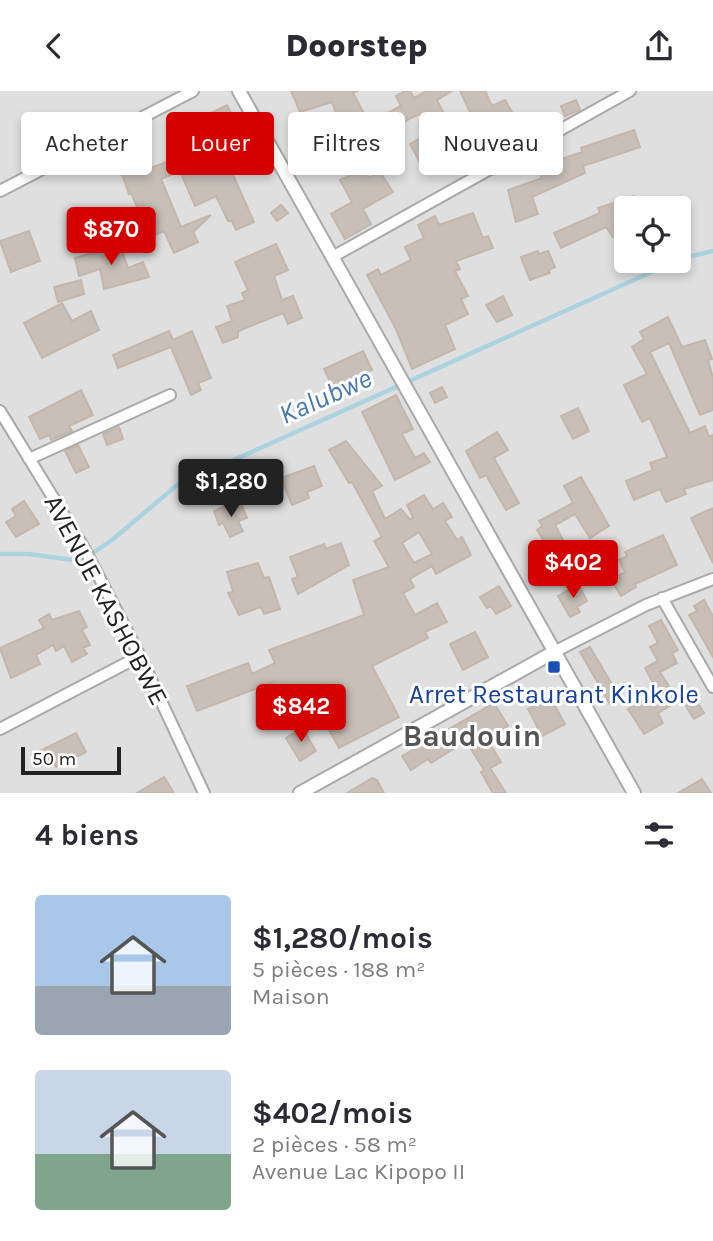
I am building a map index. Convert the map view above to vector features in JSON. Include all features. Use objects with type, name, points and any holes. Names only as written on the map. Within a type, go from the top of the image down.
[{"type":"street","points":[[0,191],[193,91]]},
{"type":"street","points":[[239,91],[634,793]]},
{"type":"street","points":[[334,256],[630,91]]},
{"type":"street","points":[[29,459],[170,395]]},
{"type":"street","name":"AVENUE KASHOBWE","points":[[0,411],[90,559],[140,656],[204,793]]},
{"type":"street","points":[[300,793],[554,652],[662,598],[713,579]]},
{"type":"street","points":[[662,598],[713,687]]},
{"type":"street","points":[[0,729],[140,656]]},
{"type":"shaded area","points":[[0,91],[713,91],[713,793],[0,793]]},
{"type":"building","points":[[291,91],[358,91],[353,93],[363,112],[336,112],[332,102],[300,112]]},
{"type":"building","points":[[405,91],[410,91],[414,98],[427,91],[452,91],[437,100],[443,112],[419,112],[405,121],[405,112],[390,112],[401,106],[396,96]]},
{"type":"building","points":[[460,91],[485,91],[492,106],[505,100],[512,112],[470,112]]},
{"type":"building","points":[[576,100],[580,110],[565,116],[561,106]]},
{"type":"building","points":[[227,105],[230,112],[213,112]]},
{"type":"building","points":[[634,130],[640,147],[583,166],[585,173],[532,197],[538,214],[516,222],[508,190],[542,178],[541,175],[563,175],[563,159],[582,152],[581,148]]},
{"type":"building","points":[[419,139],[419,161],[410,144]]},
{"type":"building","points":[[166,162],[166,175],[170,175],[161,179],[181,227],[211,215],[193,232],[198,242],[174,253],[164,231],[150,237],[131,193],[129,194],[122,175],[152,175],[152,167]]},
{"type":"building","points":[[182,175],[233,175],[254,222],[236,230],[232,221],[228,221],[216,196],[195,206]]},
{"type":"building","points":[[351,175],[367,175],[369,178],[382,175],[393,192],[363,209],[371,224],[345,239],[331,214],[352,202],[340,180]]},
{"type":"building","points":[[614,203],[614,237],[606,227],[561,248],[554,233],[600,213],[598,208]]},
{"type":"building","points":[[281,205],[288,213],[277,221],[271,213]]},
{"type":"building","points":[[473,213],[483,238],[488,236],[493,248],[456,261],[460,269],[455,271],[468,296],[461,299],[468,314],[445,325],[455,349],[412,369],[396,329],[367,275],[378,269],[381,275],[411,260],[405,247],[424,238],[418,225],[435,216],[439,225]]},
{"type":"building","points":[[29,231],[40,261],[11,272],[0,241]]},
{"type":"building","points":[[276,244],[288,270],[274,276],[282,300],[293,296],[302,318],[288,324],[283,313],[243,329],[238,332],[238,337],[223,343],[216,327],[232,321],[227,306],[245,300],[242,293],[248,290],[235,262]]},
{"type":"building","points":[[120,245],[128,268],[143,262],[149,277],[104,289],[100,269],[79,276],[75,258]]},
{"type":"building","points":[[538,251],[539,254],[548,251],[555,267],[549,270],[550,273],[530,280],[521,257]]},
{"type":"building","points":[[81,280],[84,294],[58,302],[54,287]]},
{"type":"building","points":[[503,296],[512,315],[497,322],[486,305]]},
{"type":"building","points":[[62,303],[72,321],[91,311],[99,330],[42,358],[24,323]]},
{"type":"building","points":[[668,317],[682,347],[705,340],[712,359],[708,360],[713,378],[713,410],[700,415],[669,343],[650,352],[690,433],[705,426],[709,437],[713,435],[713,480],[684,489],[686,494],[666,502],[660,489],[634,500],[626,481],[653,470],[650,463],[667,457],[650,418],[642,422],[624,385],[647,374],[632,347],[644,339],[640,332]]},
{"type":"building","points":[[169,331],[173,340],[192,331],[211,378],[198,383],[201,390],[191,395],[171,347],[118,368],[113,355]]},
{"type":"building","points":[[363,351],[372,370],[333,388],[324,369]]},
{"type":"building","points":[[442,387],[447,397],[435,403],[430,393]]},
{"type":"building","points":[[81,390],[93,415],[69,426],[72,431],[51,440],[49,435],[40,439],[29,417]]},
{"type":"building","points":[[396,395],[413,429],[402,434],[415,458],[424,453],[430,462],[395,480],[362,412]]},
{"type":"building","points":[[578,408],[589,431],[573,439],[561,416]]},
{"type":"building","points":[[119,427],[123,439],[107,445],[103,434]]},
{"type":"building","points":[[497,432],[508,450],[494,458],[519,503],[506,510],[486,475],[480,478],[466,451]]},
{"type":"building","points":[[346,441],[382,486],[372,491],[385,519],[401,509],[410,520],[413,517],[407,505],[424,495],[433,509],[443,503],[452,517],[445,521],[457,540],[462,537],[471,555],[436,574],[432,566],[410,579],[414,587],[403,593],[415,615],[437,603],[447,622],[425,632],[428,638],[372,666],[399,717],[339,748],[321,716],[337,707],[326,683],[283,702],[274,682],[197,711],[187,686],[248,663],[252,674],[275,663],[269,650],[364,615],[353,580],[389,567],[374,541],[382,537],[352,482],[349,483],[329,450]],"holes":[[[419,532],[432,554],[414,563],[402,543]]]},
{"type":"building","points":[[78,445],[89,467],[76,473],[65,451]]},
{"type":"building","points":[[314,466],[322,486],[307,492],[309,498],[292,505],[281,478]]},
{"type":"building","points":[[581,477],[609,526],[590,538],[575,514],[555,525],[569,551],[546,565],[537,549],[546,544],[537,530],[542,526],[539,521],[573,503],[564,486]]},
{"type":"building","points":[[24,501],[39,524],[16,537],[6,522],[16,516],[12,509]]},
{"type":"building","points":[[230,504],[231,508],[242,506],[247,518],[238,521],[243,531],[230,537],[223,523],[219,525],[214,511]]},
{"type":"building","points":[[713,508],[713,563],[691,518]]},
{"type":"building","points":[[663,535],[677,565],[635,584],[636,587],[621,596],[611,580],[625,572],[619,560],[627,556],[625,552]]},
{"type":"building","points":[[341,543],[349,565],[298,594],[292,579],[298,577],[290,557],[324,544],[326,549]]},
{"type":"building","points":[[258,563],[264,578],[269,577],[280,609],[264,614],[261,607],[239,615],[228,593],[233,592],[227,572]]},
{"type":"building","points":[[578,584],[587,601],[577,607],[580,612],[570,617],[558,596]]},
{"type":"building","points":[[499,586],[511,606],[496,614],[491,606],[487,608],[480,597]]},
{"type":"building","points":[[704,600],[713,616],[713,657],[689,615],[697,611],[694,606]]},
{"type":"building","points":[[79,611],[87,627],[82,630],[90,645],[83,648],[87,654],[72,662],[64,646],[56,651],[53,645],[36,655],[40,664],[11,678],[0,648],[44,628],[39,620],[49,614],[52,620]]},
{"type":"building","points":[[661,620],[678,650],[672,653],[677,663],[660,672],[678,701],[658,713],[663,723],[644,734],[628,709],[658,692],[645,668],[658,661],[650,647],[658,643],[649,626]]},
{"type":"building","points":[[475,632],[488,657],[463,670],[450,644]]},
{"type":"building","points":[[590,647],[620,698],[610,704],[580,652]]},
{"type":"building","points":[[691,692],[704,713],[694,719],[681,698]]},
{"type":"building","points":[[550,697],[565,724],[542,736],[528,709]]},
{"type":"building","points":[[494,703],[508,726],[487,739],[501,762],[490,768],[506,793],[493,793],[481,772],[484,770],[466,741],[431,763],[428,759],[411,770],[402,756]]},
{"type":"building","points":[[302,728],[316,751],[300,761],[286,738]]},
{"type":"building","points":[[76,733],[86,752],[56,767],[52,759],[46,762],[40,751]]},
{"type":"building","points":[[164,777],[174,793],[137,793]]},
{"type":"building","points":[[372,778],[377,780],[384,793],[347,793]]},
{"type":"building","points":[[702,779],[711,793],[678,793]]},
{"type":"waterway","name":"Kalubwe","points":[[691,256],[713,251]]},
{"type":"waterway","name":"Kalubwe","points":[[0,554],[28,554],[81,561],[112,540],[176,486],[649,273]]},
{"type":"place","name":"Arret Restaurant Kinkole","points":[[554,667]]},
{"type":"district","name":"Baudouin","points":[[472,736]]}]
